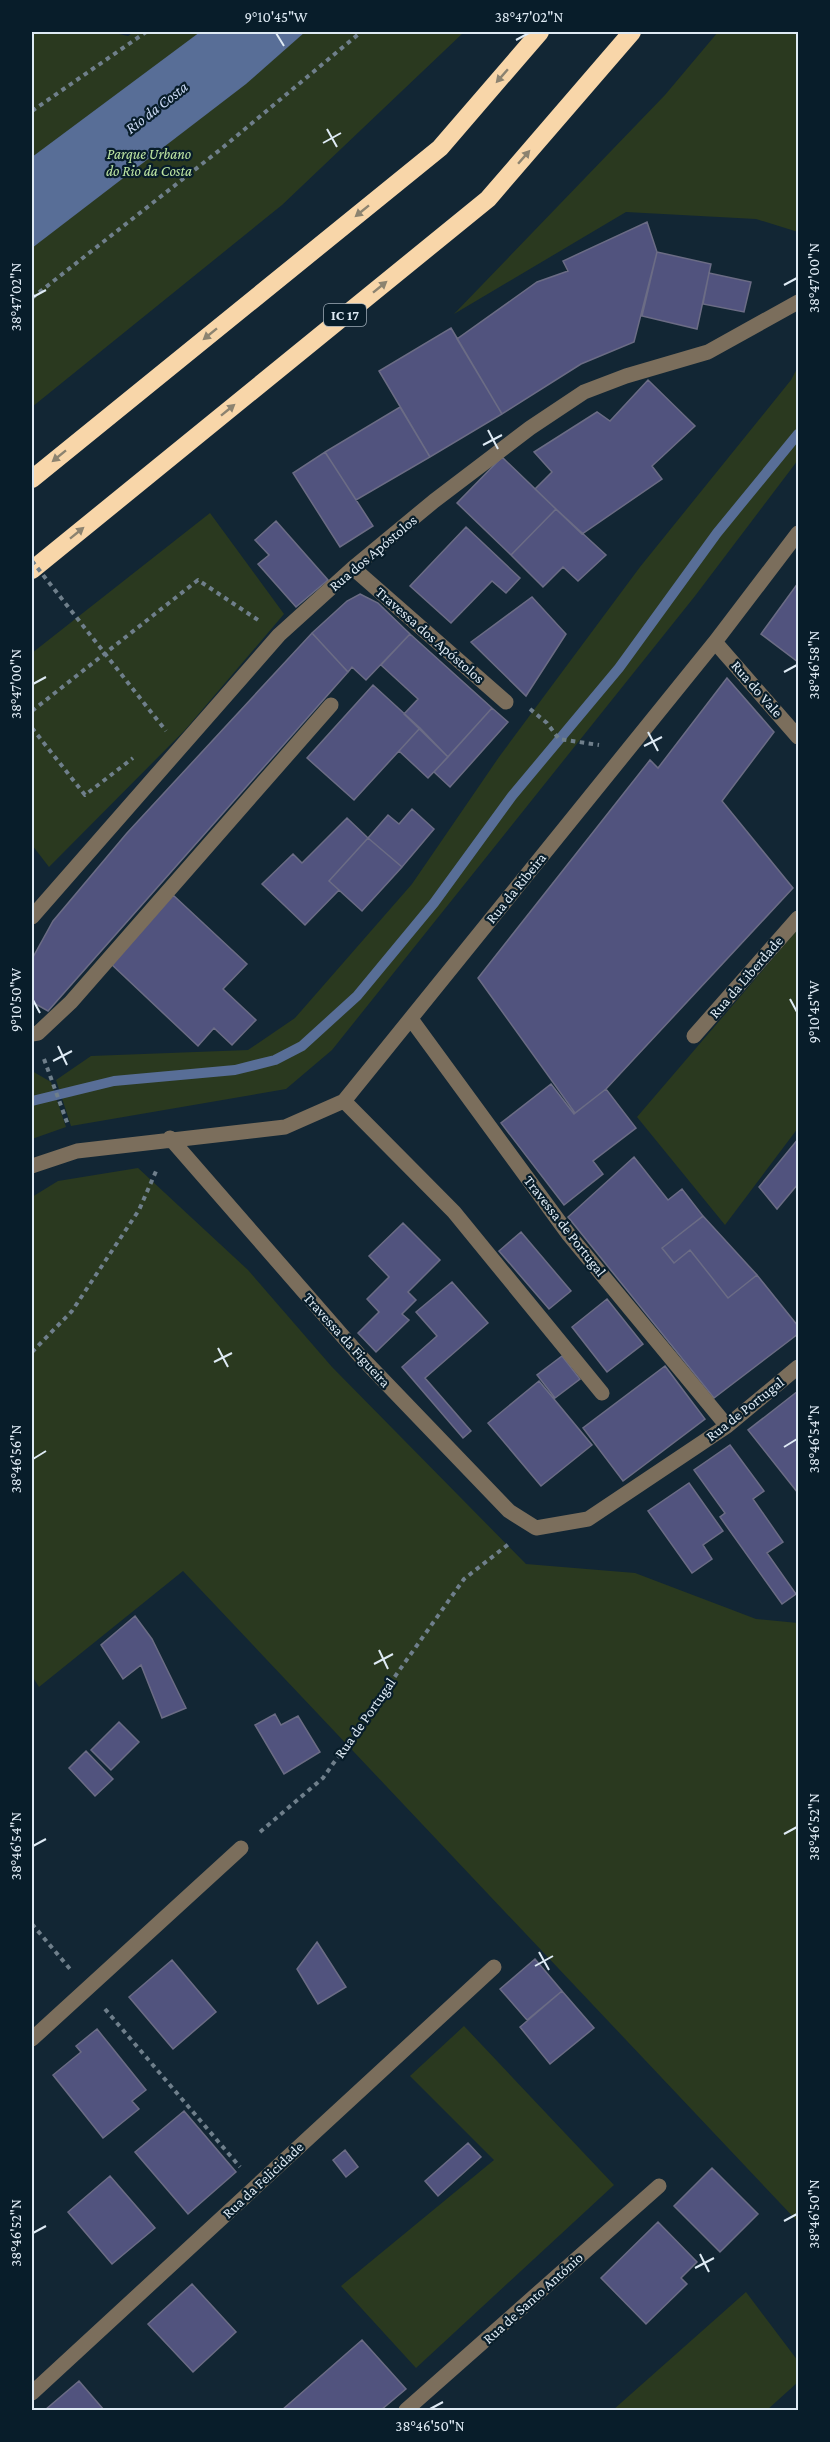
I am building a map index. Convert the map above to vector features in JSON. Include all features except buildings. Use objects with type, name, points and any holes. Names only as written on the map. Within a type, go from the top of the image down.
[{"type":"highway","points":[[32,478],[440,147],[540,32]]},
{"type":"highway","name":"IC 17","points":[[32,570],[488,200],[632,32]]},
{"type":"street","name":"Rua dos Apóstolos","points":[[32,916],[279,635],[353,568],[522,434],[584,392],[626,376],[708,352],[798,302]]},
{"type":"street","name":"Rua da Ribeira","points":[[170,1138],[285,1127],[344,1101],[715,642],[798,533]]},
{"type":"street","name":"Travessa dos Apóstolos","points":[[353,568],[506,702]]},
{"type":"street","name":"Rua do Vale","points":[[715,642],[798,737]]},
{"type":"street","points":[[32,1034],[39,1033],[71,1002],[331,705]]},
{"type":"street","name":"Rua da Liberdade","points":[[694,1036],[798,918]]},
{"type":"street","name":"Travessa de Portugal","points":[[411,1019],[569,1235],[727,1426]]},
{"type":"street","points":[[344,1101],[454,1212],[602,1393]]},
{"type":"street","points":[[32,1166],[77,1152],[170,1138]]},
{"type":"street","name":"Travessa da Figueira","points":[[170,1138],[360,1356],[508,1511],[536,1528]]},
{"type":"street","name":"Rua de Portugal","points":[[536,1528],[588,1519],[727,1426],[798,1367]]},
{"type":"street","points":[[32,2039],[241,1848]]},
{"type":"street","name":"Rua da Felicidade","points":[[32,2393],[494,1967]]},
{"type":"street","name":"Rua de Santo António","points":[[406,2410],[659,2186]]},
{"type":"path","points":[[32,111],[146,32]]},
{"type":"path","points":[[32,298],[221,149],[362,32]]},
{"type":"path","points":[[32,561],[166,731],[157,738]]},
{"type":"path","points":[[32,711],[198,580],[279,635]]},
{"type":"path","points":[[506,702],[528,707],[547,723],[560,739],[596,744],[622,757]]},
{"type":"path","points":[[32,728],[85,795],[139,753]]},
{"type":"path","points":[[50,1071],[69,1127]]},
{"type":"path","points":[[32,1352],[72,1311],[139,1210],[170,1138]]},
{"type":"path","name":"Rua de Portugal","points":[[241,1848],[323,1779],[464,1579],[503,1548],[536,1528]]},
{"type":"path","points":[[32,1924],[256,2186]]},
{"type":"green space","name":"Parque Urbano do Rio da Costa","points":[[32,32],[110,32],[128,36],[134,32],[464,32],[282,205],[32,407]]},
{"type":"green space","points":[[718,32],[798,32],[798,232],[756,219],[626,212],[454,314],[665,95]]},
{"type":"green space","points":[[798,367],[798,460],[695,596],[332,1050],[286,1089],[71,1126],[56,1080],[91,1056],[248,1050],[295,1018],[412,884],[499,757],[640,567],[791,380]]},
{"type":"green space","points":[[210,513],[284,614],[185,730],[49,867],[32,845],[32,653]]},
{"type":"green space","points":[[798,929],[798,1128],[725,1225],[637,1117]]},
{"type":"green space","points":[[32,1071],[51,1082],[66,1127],[32,1139]]},
{"type":"green space","points":[[138,1168],[248,1270],[332,1367],[526,1564],[635,1573],[756,1619],[798,1623],[798,2222],[183,1571],[39,1687],[32,1676],[32,1197],[58,1181]]},
{"type":"green space","points":[[464,2026],[614,2185],[416,2368],[341,2286],[494,2160],[410,2076]]},
{"type":"green space","points":[[746,2292],[798,2361],[798,2382],[767,2410],[613,2410]]},
{"type":"water","name":"Rio da Costa","points":[[200,32],[305,32],[246,84],[32,248],[32,157]]},
{"type":"waterway","points":[[32,1101],[114,1081],[235,1070],[275,1060],[302,1046],[357,996],[434,903],[512,796],[619,668],[717,533],[798,434]]}]
